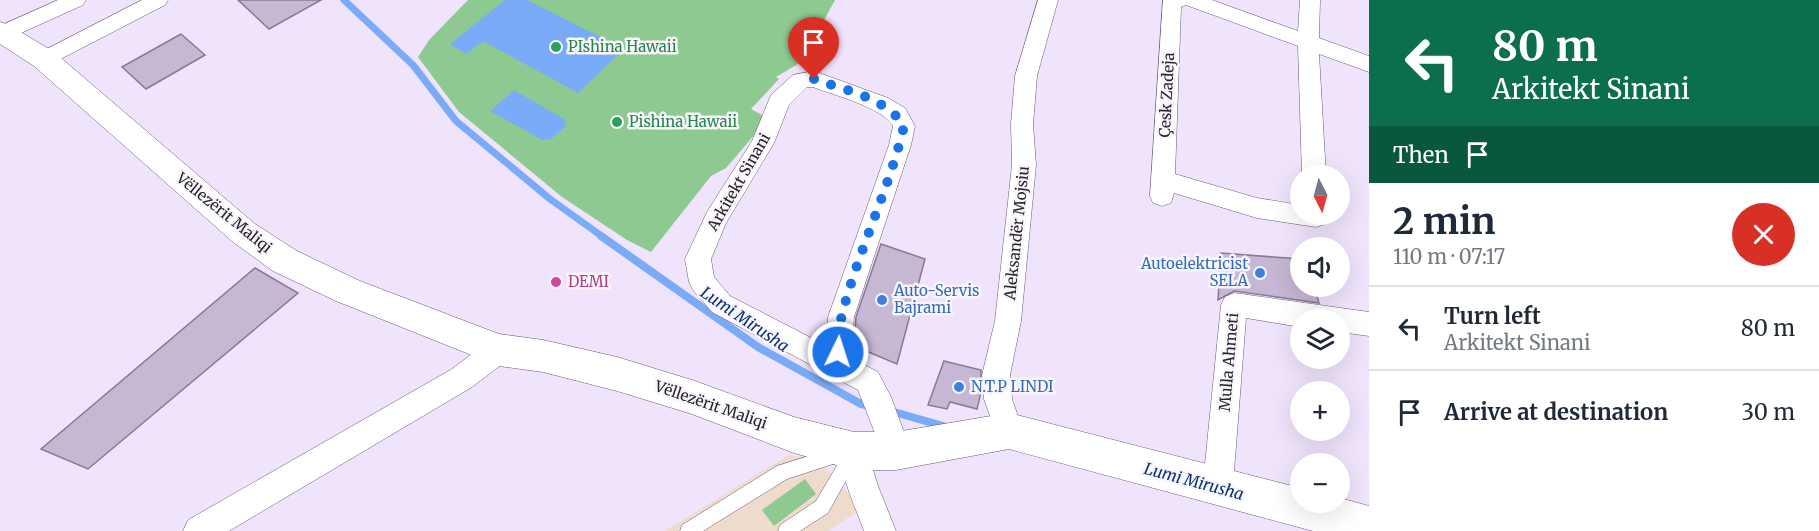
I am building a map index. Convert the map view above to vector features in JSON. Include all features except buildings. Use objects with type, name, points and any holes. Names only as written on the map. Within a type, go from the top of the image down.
[{"type":"main road","name":"Vëllezërit Maliqi","points":[[2,32],[44,59],[244,233],[285,261],[348,291],[499,350],[543,356],[617,374],[692,397],[794,435],[854,451],[1000,432]]},
{"type":"main road","points":[[1000,432],[1218,484],[1369,526]]},
{"type":"street","name":"Vëllezërit Maliqi","points":[[2,32],[76,0]]},
{"type":"street","points":[[44,59],[158,0]]},
{"type":"street","name":"Aleksandër Mojsiu","points":[[1000,432],[996,375],[1008,321],[1021,198],[1024,165],[1022,124],[1026,76],[1048,0]]},
{"type":"street","name":"Çesk Zadeja","points":[[1180,0],[1171,3],[1163,188],[1290,213]]},
{"type":"street","points":[[1192,0],[1369,64]]},
{"type":"street","points":[[1310,0],[1308,41],[1314,165]]},
{"type":"street","name":"Arkitekt Sinani","points":[[837,364],[841,317],[900,146],[904,126],[897,114],[880,104],[814,79],[801,80],[779,101],[763,143],[716,219],[698,259],[702,282],[722,304],[773,333],[868,381],[903,443]]},
{"type":"street","name":"Mulla Ahmeti","points":[[1218,484],[1234,305],[1290,313]]},
{"type":"street","points":[[1350,321],[1369,324]]},
{"type":"street","points":[[199,531],[462,378],[499,350]]},
{"type":"street","points":[[854,451],[863,486],[880,531]]},
{"type":"lane","points":[[688,531],[783,472],[854,451]]},
{"type":"lane","points":[[786,531],[822,507],[854,451]]},
{"type":"shaded area","points":[[789,455],[819,460],[861,509],[828,531],[665,531]]},
{"type":"green space","name":"Pishina Hawaii","points":[[468,0],[835,0],[801,62],[776,77],[779,79],[751,109],[766,117],[762,126],[726,168],[711,176],[651,252],[627,240],[562,197],[459,112],[418,57],[429,40]]},
{"type":"green space","points":[[805,479],[816,494],[774,526],[762,510]]},
{"type":"water","name":"PIshina Hawaii","points":[[505,0],[527,0],[624,49],[578,93],[483,41],[466,54],[450,44]]},
{"type":"water","points":[[514,90],[564,119],[566,126],[551,139],[542,140],[490,111]]},
{"type":"waterway","name":"Lumi Mirusha","points":[[344,0],[413,65],[456,121],[550,199],[603,237]]},
{"type":"waterway","name":"Lumi Mirusha","points":[[601,236],[758,347],[861,404],[872,407]]},
{"type":"waterway","name":"Lumi Mirusha","points":[[887,410],[950,428]]},
{"type":"place","name":"PIshina Hawaii","points":[[556,47]]},
{"type":"place","name":"Pishina Hawaii","points":[[617,122]]},
{"type":"place","name":"Autoelektricist SELA","points":[[1260,273]]},
{"type":"place","name":"DEMI","points":[[556,282]]},
{"type":"place","name":"Auto-Servis Bajrami","points":[[882,300]]},
{"type":"place","name":"N.T.P LINDI","points":[[959,387]]},
{"type":"route","points":[[814,79],[880,104],[897,114],[904,126],[900,146],[841,317],[838,352]]}]
